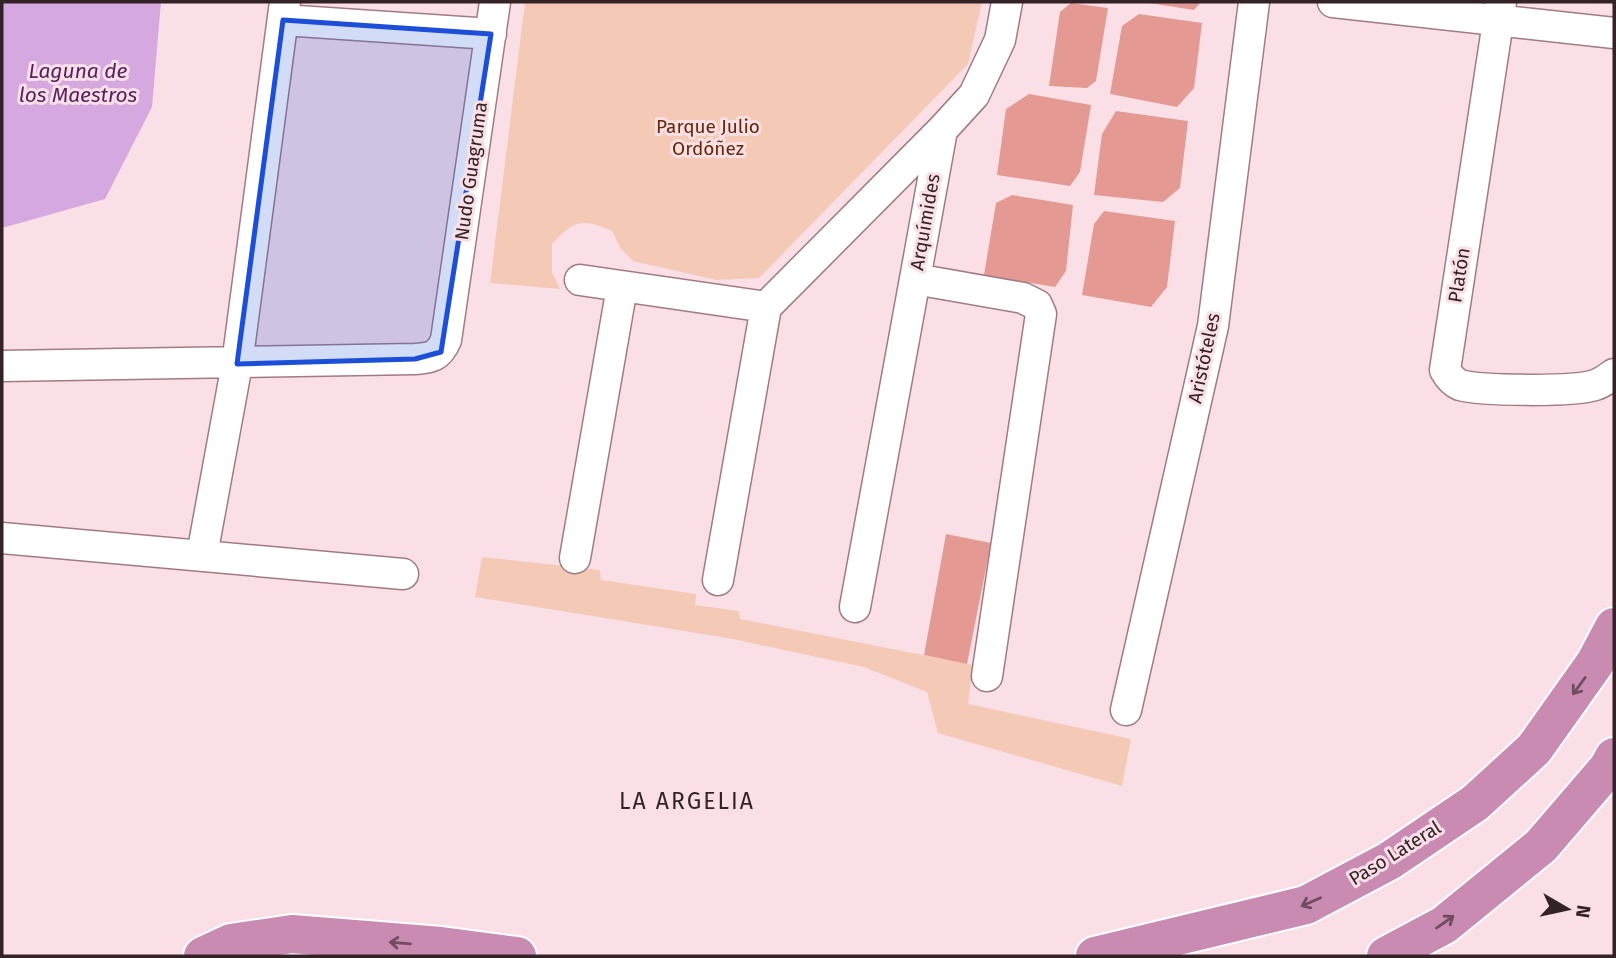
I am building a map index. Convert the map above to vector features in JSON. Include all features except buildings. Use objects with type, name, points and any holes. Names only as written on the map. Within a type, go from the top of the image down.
[{"type":"highway","name":"Paso Lateral","points":[[1095,956],[1306,905],[1389,862],[1475,803],[1534,749],[1595,663],[1614,627]]},
{"type":"highway","points":[[1386,956],[1444,925],[1541,846],[1608,768],[1614,757]]},
{"type":"highway","points":[[203,956],[231,943],[292,934],[441,946],[517,956]]},
{"type":"street","name":"Nudo Guagruma","points":[[237,364],[431,358],[441,352],[446,340],[495,2]]},
{"type":"street","points":[[718,580],[766,307],[974,95],[1000,40],[1007,2]]},
{"type":"street","name":"Aristóteles","points":[[1126,710],[1213,326],[1254,2]]},
{"type":"street","points":[[1333,2],[1500,11],[1614,33]]},
{"type":"street","points":[[202,555],[237,364],[284,11],[491,34]]},
{"type":"street","name":"Platón","points":[[1500,11],[1445,370],[1449,378],[1457,384],[1489,388],[1573,390],[1596,385],[1614,374]]},
{"type":"street","name":"Arquímides","points":[[942,130],[915,279],[1032,301],[1041,314],[987,676]]},
{"type":"street","points":[[855,607],[915,279]]},
{"type":"street","points":[[580,280],[766,307]]},
{"type":"street","points":[[575,558],[622,287]]},
{"type":"street","points":[[2,366],[237,364]]},
{"type":"street","points":[[2,538],[403,574]]},
{"type":"highlighted area","points":[[283,20],[491,34],[441,352],[415,359],[237,364]]},
{"type":"green space","name":"Parque Julio Ordóñez","points":[[525,2],[982,2],[968,64],[759,278],[716,280],[633,261],[621,249],[612,231],[586,223],[566,230],[552,244],[552,272],[560,289],[490,283]]},
{"type":"green space","points":[[482,557],[600,570],[601,580],[696,594],[695,605],[739,611],[740,619],[973,665],[968,704],[1131,739],[1122,786],[938,733],[927,692],[864,667],[733,639],[475,597]]},
{"type":"water","name":"Laguna de los Maestros","points":[[2,2],[161,2],[152,107],[105,199],[2,228]]},
{"type":"district","name":"LA ARGELIA","points":[[687,801]]}]
